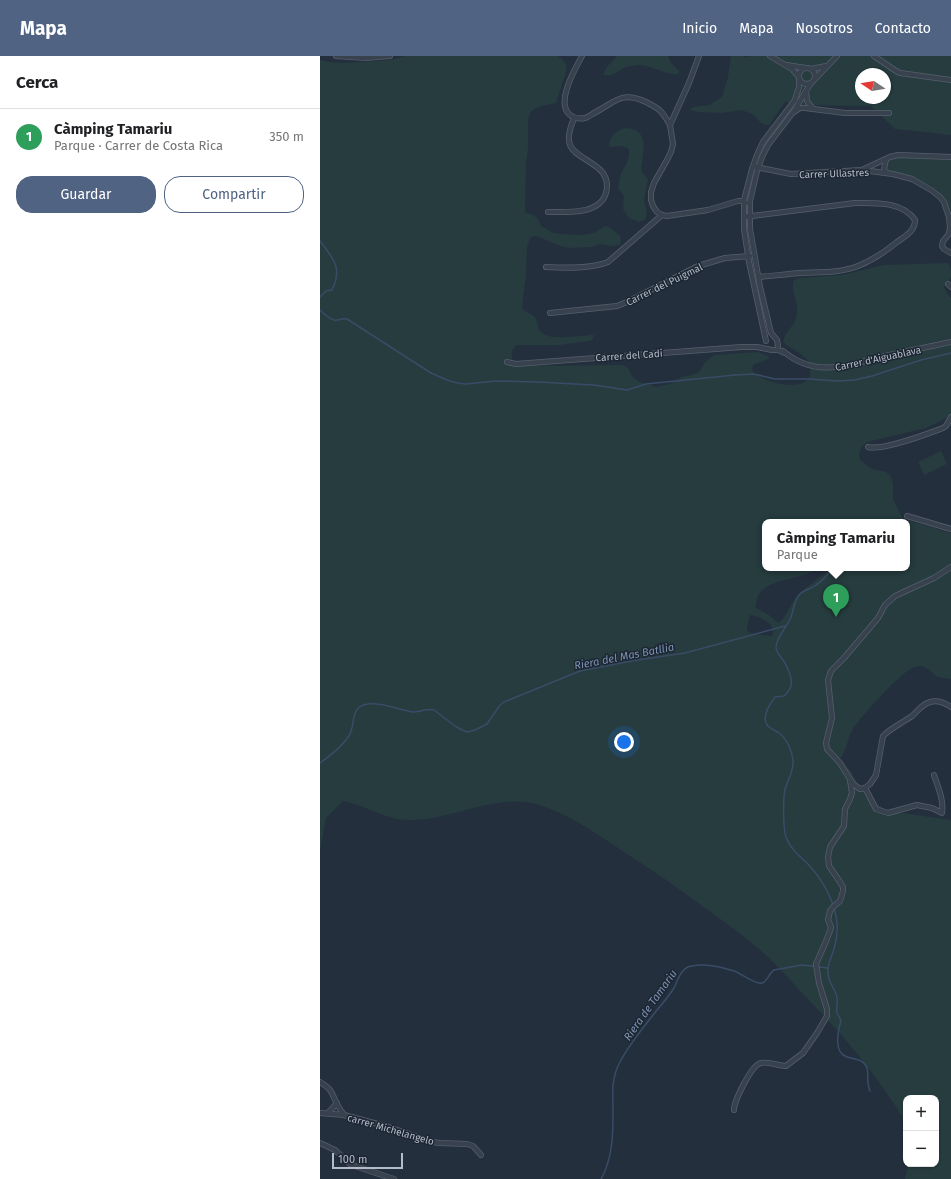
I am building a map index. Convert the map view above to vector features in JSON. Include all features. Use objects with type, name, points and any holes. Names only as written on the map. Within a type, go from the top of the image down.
[{"type":"street","points":[[336,56],[366,58],[390,56]]},
{"type":"street","points":[[582,56],[570,79],[565,99],[566,109],[574,118],[579,119],[587,117],[622,97],[630,97],[659,108],[670,125],[672,144],[671,152],[654,183],[651,192],[651,200],[657,212],[668,216],[708,210],[738,201],[750,203]]},
{"type":"street","points":[[670,125],[689,83],[699,56]]},
{"type":"street","points":[[770,56],[792,69],[804,84],[807,85],[813,81],[815,74],[808,68],[784,64]]},
{"type":"street","points":[[826,66],[801,70],[798,77],[799,87],[794,100],[763,142],[753,166],[746,190],[744,217],[748,257],[766,347],[768,349],[776,348],[777,340],[771,333],[754,256],[750,216],[752,191],[762,157],[768,145],[813,81],[837,56]]},
{"type":"street","points":[[874,56],[900,73],[951,80]]},
{"type":"street","points":[[806,91],[807,101],[813,110]]},
{"type":"street","points":[[792,112],[800,108],[845,113],[889,113]]},
{"type":"street","points":[[548,212],[579,211],[591,208],[598,205],[605,197],[608,188],[607,181],[603,173],[571,147],[570,130],[574,118]]},
{"type":"street","points":[[862,170],[898,155],[951,157]]},
{"type":"street","points":[[886,159],[884,169],[887,173]]},
{"type":"street","name":"Carrer Ullastres","points":[[753,166],[791,174],[862,170],[887,173],[912,179],[931,190],[944,202],[949,217],[950,227],[949,234],[943,241],[942,246],[951,253]]},
{"type":"street","points":[[744,217],[848,204],[870,203],[901,208],[910,214],[915,220],[915,226],[909,234],[879,256],[858,266],[832,272],[796,273],[758,277]]},
{"type":"street","points":[[546,267],[562,268],[604,264],[618,254],[662,215]]},
{"type":"street","name":"Carrer del Puigmal","points":[[550,314],[617,306],[698,266],[725,258],[754,256]]},
{"type":"street","points":[[766,342],[771,338],[777,340]]},
{"type":"street","name":"Carrer del Cadí","points":[[507,362],[516,364],[751,347],[759,346],[766,342]]},
{"type":"street","name":"Carrer d'Aiguablava","points":[[776,348],[800,363],[825,368],[836,368],[951,342]]},
{"type":"street","name":"Carrer del Cadí","points":[[751,347],[768,349]]},
{"type":"street","points":[[868,447],[884,447],[949,426],[951,417]]},
{"type":"street","points":[[907,516],[951,529]]},
{"type":"street","points":[[951,567],[934,578],[896,596],[885,605],[878,618],[831,671],[828,686],[832,718],[826,743],[827,749],[842,767],[853,784],[860,789],[865,788],[870,784],[876,775],[883,736],[887,732],[930,702],[940,702],[951,706]]},
{"type":"street","points":[[865,788],[876,809],[888,813],[917,805],[932,808],[942,813],[943,807],[941,796],[934,775]]},
{"type":"street","points":[[734,1110],[735,1104],[754,1067],[761,1063],[786,1066],[803,1053],[827,1016],[827,1009],[819,983],[816,964],[830,931],[828,920],[830,911],[840,901],[843,891],[843,887],[829,866],[828,857],[830,847],[844,826],[845,809],[852,794],[850,780]]},
{"type":"street","points":[[320,1082],[332,1092],[344,1115]]},
{"type":"street","points":[[328,1113],[337,1103]]},
{"type":"street","name":"carrer Michelangelo","points":[[320,1113],[344,1115],[388,1127],[432,1142],[467,1144],[473,1146],[481,1155]]},
{"type":"street","points":[[320,1143],[335,1150],[354,1166],[394,1179]]},
{"type":"green space","points":[[405,56],[558,56],[564,61],[566,65],[566,72],[556,103],[534,109],[530,113],[528,120],[525,212],[537,218],[541,226],[553,233],[581,235],[594,233],[605,226],[609,227],[620,236],[621,241],[620,245],[611,246],[601,244],[591,247],[570,248],[560,246],[539,237],[534,236],[530,238],[527,247],[526,274],[522,308],[535,317],[539,330],[544,334],[557,337],[594,335],[592,340],[559,345],[517,345],[514,347],[512,352],[515,366],[623,365],[628,368],[632,376],[639,382],[657,387],[670,384],[682,377],[699,372],[706,361],[714,355],[758,352],[770,357],[753,365],[752,370],[757,375],[775,383],[796,385],[804,383],[809,378],[810,369],[806,358],[783,342],[797,314],[797,305],[793,289],[794,280],[800,278],[842,275],[883,265],[948,263],[951,270],[951,277],[946,282],[944,287],[951,298],[951,418],[948,417],[926,428],[867,442],[861,448],[859,453],[861,461],[872,469],[886,472],[890,475],[893,483],[893,499],[903,519],[762,519],[762,571],[812,571],[775,583],[764,589],[757,599],[756,608],[769,615],[778,623],[781,621],[798,595],[827,571],[910,571],[910,521],[951,533],[951,679],[936,676],[921,666],[916,666],[909,670],[882,695],[857,723],[851,733],[844,753],[839,760],[850,770],[868,800],[882,807],[887,813],[896,812],[951,820],[951,1179],[905,1179],[908,1167],[939,1167],[939,1095],[903,1095],[903,1118],[878,1081],[853,1049],[829,1021],[766,955],[733,928],[666,880],[572,819],[536,804],[505,802],[489,804],[425,819],[403,820],[386,816],[343,801],[326,818],[320,851],[320,60],[345,63],[383,60]],"holes":[[[750,615],[763,619],[770,624],[773,632],[772,636],[748,632],[747,628]]]},
{"type":"green space","points":[[617,56],[668,56],[671,63],[679,71],[678,74],[674,74],[644,65],[639,65],[626,67],[612,74],[603,75],[607,67]]},
{"type":"green space","points":[[731,56],[951,56],[951,135],[895,129],[871,106],[804,105],[785,102],[769,125],[765,125],[754,115],[742,110],[722,113],[698,112],[690,110],[693,107],[710,105],[722,97],[728,77]]},
{"type":"green space","points":[[625,128],[633,129],[639,132],[644,142],[641,169],[648,179],[644,200],[647,213],[645,220],[639,222],[629,218],[623,209],[624,196],[618,188],[621,174],[629,158],[628,148],[621,146],[611,147],[609,145],[614,134]]},
{"type":"green space","points":[[903,157],[951,160],[951,211],[946,201],[934,188],[919,180],[891,172],[887,168],[886,165],[889,160]]},
{"type":"green space","points":[[941,451],[947,464],[924,475],[918,462]]},
{"type":"waterway","points":[[320,241],[332,258],[337,275],[332,290],[326,291],[320,297]]},
{"type":"waterway","points":[[320,310],[334,320],[347,319],[431,373],[447,380],[466,384],[496,381],[538,382],[594,385],[627,390],[646,384],[754,374],[775,379],[837,381],[855,380],[921,360],[951,353]]},
{"type":"waterway","name":"Riera de Tamariu","points":[[830,571],[821,582],[798,596],[791,617],[778,639],[776,649],[789,672],[791,686],[784,696],[775,697],[766,712],[765,720],[769,727],[784,738],[789,745],[792,757],[793,768],[784,793],[784,821],[786,837],[792,848],[807,863],[821,881],[829,894],[836,916],[836,937],[828,974],[836,994],[837,1013],[841,1021],[838,1046],[843,1055],[865,1064],[867,1068],[870,1091]]},
{"type":"waterway","name":"Riera del Mas Batllia","points":[[320,763],[336,751],[349,736],[355,712],[362,705],[379,704],[413,712],[429,709],[434,710],[455,726],[467,732],[487,724],[500,705],[504,702],[580,671],[631,661],[685,653],[785,626]]},
{"type":"waterway","name":"Riera de Tamariu","points":[[601,1179],[606,1168],[612,1145],[613,1085],[617,1067],[633,1042],[670,994],[680,974],[685,969],[697,965],[708,965],[737,972],[752,981],[762,983],[774,970],[802,965],[828,968]]},
{"type":"place","name":"Càmping Tamariu","points":[[836,617]]}]
